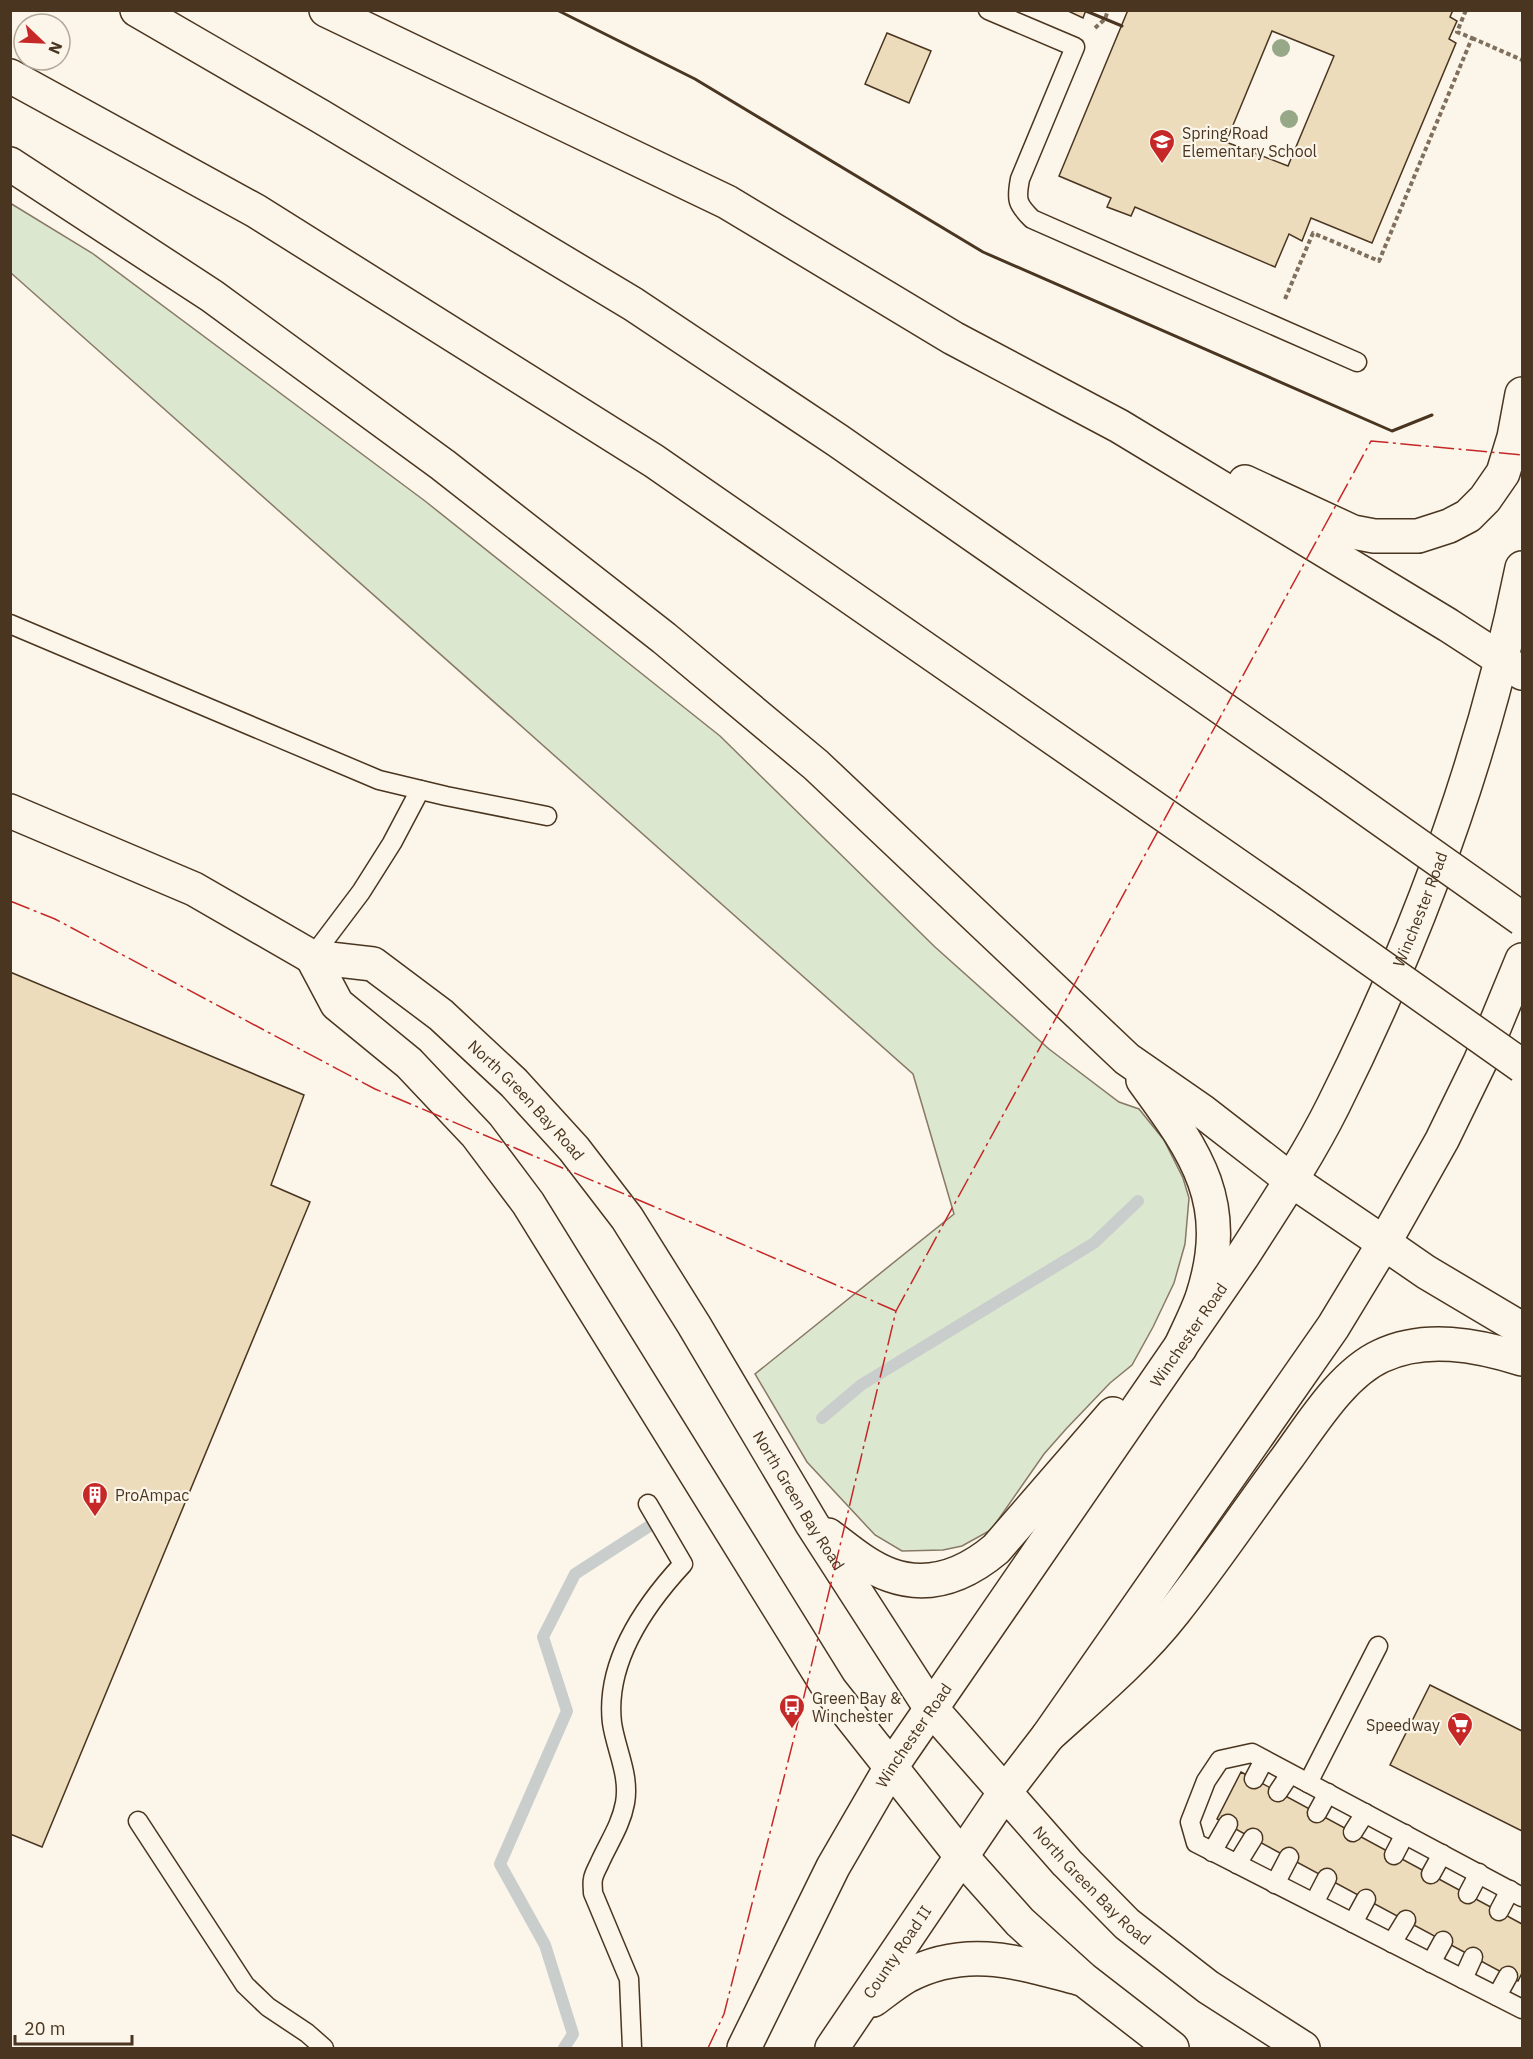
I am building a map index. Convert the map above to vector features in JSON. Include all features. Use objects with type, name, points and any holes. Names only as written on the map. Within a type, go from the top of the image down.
[{"type":"main road","points":[[137,10],[349,133],[633,304],[847,447],[1522,919]]},
{"type":"main road","points":[[326,10],[727,202],[953,338],[1119,426],[1438,619],[1512,667]]},
{"type":"main road","points":[[10,76],[256,211],[654,461],[1287,900],[1522,1066]]},
{"type":"main road","points":[[10,164],[212,296],[443,465],[664,638],[816,765],[1127,1059],[1202,1111],[1291,1180],[1426,1272],[1522,1329]]},
{"type":"main road","points":[[1119,426],[1353,532],[1374,536],[1418,536],[1449,526],[1468,516],[1485,499],[1503,473],[1514,437],[1522,393]]},
{"type":"main road","name":"Winchester Road","points":[[744,2049],[833,1867],[891,1767],[930,1707],[1242,1257],[1291,1180],[1333,1107],[1403,951],[1512,667],[1522,568]]},
{"type":"main road","name":"North Green Bay Road","points":[[10,811],[194,889],[312,957],[373,964],[441,1016],[514,1083],[574,1149],[627,1218],[694,1324],[812,1524],[930,1707],[1067,1863],[1127,1924],[1208,1987],[1303,2049]]},
{"type":"main road","points":[[312,957],[337,1004],[409,1063],[477,1135],[528,1203],[830,1690],[962,1857],[1020,1922],[1083,1979],[1172,2049]]},
{"type":"main road","points":[[962,1857],[1005,1792],[1048,1736],[1333,1327],[1384,1243],[1460,1103],[1480,1062],[1522,960]]},
{"type":"main road","points":[[812,1524],[869,1565],[888,1575],[909,1580],[931,1581],[953,1576],[981,1561],[996,1549],[1114,1413],[1172,1359],[1202,1299],[1213,1248],[1212,1209],[1202,1171],[1179,1130],[1127,1059]]},
{"type":"main road","points":[[1048,1736],[1124,1669],[1152,1640],[1311,1425],[1341,1388],[1366,1364],[1401,1347],[1423,1344],[1454,1344],[1508,1354],[1522,1359]]},
{"type":"main road","name":"County Road II","points":[[832,2049],[962,1857]]},
{"type":"main road","points":[[859,2009],[907,1976],[944,1961],[978,1957],[1023,1963],[1083,1979]]},
{"type":"lane","points":[[988,10],[1075,47],[1020,179],[1017,195],[1020,207],[1032,219],[1357,362]]},
{"type":"lane","points":[[10,624],[379,780],[547,816]]},
{"type":"lane","points":[[312,957],[367,882],[392,843],[420,790]]},
{"type":"lane","points":[[632,2049],[629,1979],[593,1893],[593,1878],[617,1830],[625,1802],[624,1768],[612,1722],[616,1674],[628,1642],[647,1608],[683,1564],[648,1504]]},
{"type":"lane","points":[[1308,1783],[1378,1646]]},
{"type":"lane","points":[[1499,1911],[1516,1894],[1252,1753],[1220,1760],[1206,1781],[1190,1822],[1196,1843],[1522,2009]]},
{"type":"lane","points":[[1254,1779],[1264,1760]]},
{"type":"lane","points":[[1278,1792],[1290,1773]]},
{"type":"lane","points":[[1317,1813],[1328,1793]]},
{"type":"lane","points":[[1353,1832],[1365,1813]]},
{"type":"lane","points":[[138,1821],[245,1985],[268,2007],[307,2033],[324,2049]]},
{"type":"lane","points":[[1212,1852],[1228,1824]]},
{"type":"lane","points":[[1394,1855],[1405,1834]]},
{"type":"lane","points":[[1237,1864],[1253,1838]]},
{"type":"lane","points":[[1431,1874],[1442,1854]]},
{"type":"lane","points":[[1275,1884],[1289,1857]]},
{"type":"lane","points":[[1468,1894],[1479,1874]]},
{"type":"lane","points":[[1314,1903],[1327,1878]]},
{"type":"lane","points":[[1353,1923],[1366,1899]]},
{"type":"lane","points":[[1392,1943],[1406,1920]]},
{"type":"lane","points":[[1431,1963],[1443,1941]]},
{"type":"lane","points":[[1462,1979],[1473,1957]]},
{"type":"lane","points":[[1497,1996],[1508,1976]]},
{"type":"path","points":[[1466,10],[1457,32],[1522,60]]},
{"type":"path","points":[[1274,325],[1313,233],[1379,261],[1472,38]]},
{"type":"green space","points":[[10,203],[92,253],[425,501],[720,736],[935,947],[1049,1049],[1119,1102],[1139,1109],[1164,1140],[1183,1178],[1189,1198],[1185,1244],[1174,1283],[1132,1365],[1110,1383],[1044,1454],[991,1530],[962,1546],[943,1550],[902,1551],[875,1535],[807,1462],[755,1374],[954,1214],[913,1074],[11,273]]},
{"type":"building","points":[[1066,10],[1086,10],[1083,18]]},
{"type":"building","points":[[1128,10],[1453,10],[1450,17],[1457,21],[1449,39],[1456,43],[1372,243],[1311,218],[1302,241],[1289,234],[1275,267],[1135,207],[1131,216],[1107,207],[1111,198],[1059,176]],"holes":[[[1272,31],[1334,56],[1288,166],[1226,142]]]},
{"type":"building","points":[[887,33],[931,51],[909,103],[865,84]]},
{"type":"building","name":"ProAmpac","points":[[10,972],[304,1095],[271,1185],[310,1202],[42,1847],[10,1834]]},
{"type":"building","name":"Speedway","points":[[1430,1685],[1522,1731],[1522,1831],[1390,1765]]},
{"type":"building","points":[[1241,1772],[1522,1924],[1522,1973],[1518,1981],[1217,1819]]},
{"type":"waterway","points":[[822,1418],[861,1385],[1094,1243],[1138,1201]]},
{"type":"waterway","points":[[564,2048],[573,2034],[545,1945],[500,1864],[567,1711],[543,1637],[575,1574],[651,1525]]},
{"type":"wall","points":[[557,10],[695,79],[983,252],[1392,431],[1432,415]]},
{"type":"wall","points":[[1086,11],[1122,26]]},
{"type":"power","points":[[708,2048],[724,2014],[795,1734],[896,1311],[1371,441],[1522,455]]},
{"type":"power","points":[[10,901],[55,919],[375,1089],[896,1311]]},
{"type":"place","name":"Spring Road Elementary School","points":[[1162,165]]},
{"type":"place","name":"ProAmpac","points":[[95,1518]]},
{"type":"place","name":"Green Bay & Winchester","points":[[792,1730]]},
{"type":"place","name":"Speedway","points":[[1460,1748]]}]
